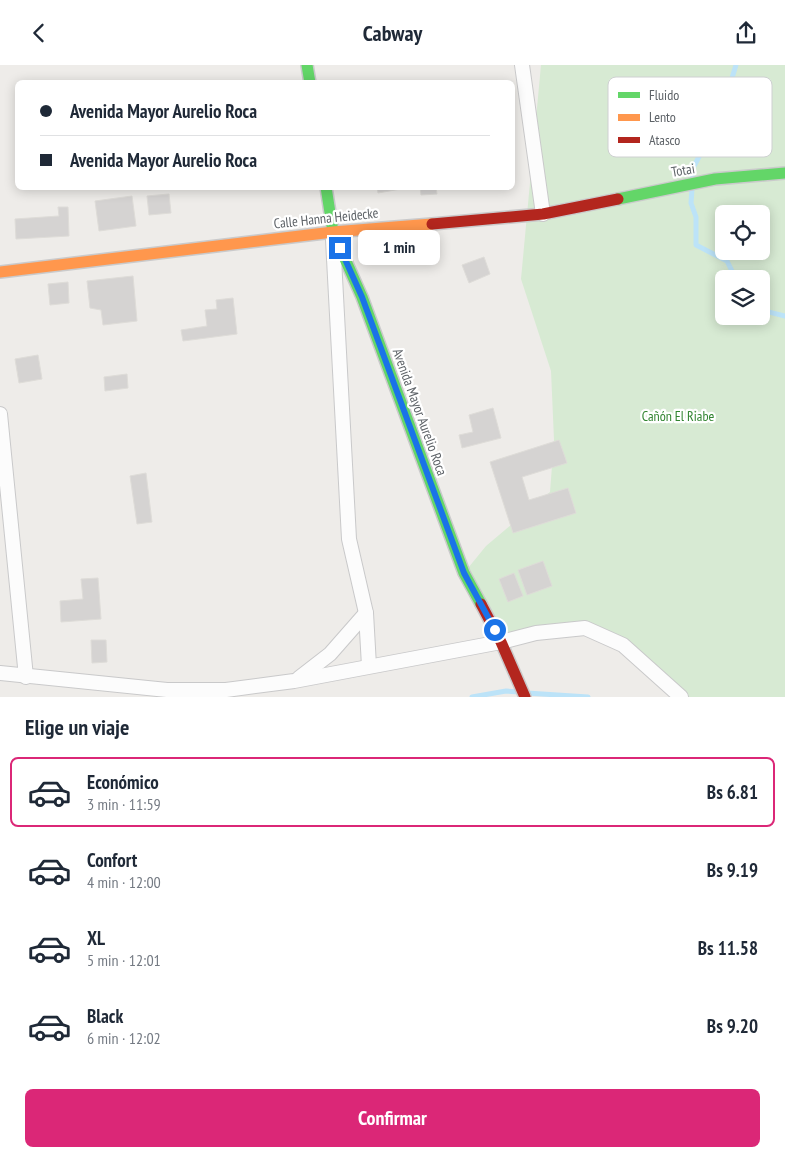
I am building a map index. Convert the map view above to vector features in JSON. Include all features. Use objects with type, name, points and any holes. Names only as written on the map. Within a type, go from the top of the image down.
[{"type":"street","points":[[307,65],[310,80]]},
{"type":"street","points":[[522,65],[543,214]]},
{"type":"street","name":"Totai","points":[[655,190],[715,179],[785,173]]},
{"type":"street","name":"Avenida Mayor Aurelio Roca","points":[[326,190],[332,232],[362,297],[464,573],[504,648],[525,697]]},
{"type":"street","name":"Calle Hanna Heidecke","points":[[0,272],[332,232],[543,214],[655,190]]},
{"type":"street","points":[[332,232],[349,539],[366,613],[369,666]]},
{"type":"street","points":[[0,414],[26,677]]},
{"type":"street","points":[[294,681],[330,654],[366,613]]},
{"type":"street","points":[[0,673],[167,690],[226,690],[294,681],[369,666],[504,648],[536,633],[585,628],[623,645],[681,697]]},
{"type":"green space","name":"Cañón El Riabe","points":[[541,65],[785,65],[785,697],[681,697],[655,671],[585,628],[501,642],[464,573],[486,546],[550,492],[554,440],[551,371],[521,279]]},
{"type":"building","points":[[378,190],[395,190],[378,193]]},
{"type":"building","points":[[420,190],[436,190],[437,194],[421,195]]},
{"type":"building","points":[[169,194],[171,213],[149,215],[147,196]]},
{"type":"building","points":[[132,196],[136,226],[99,231],[95,201]]},
{"type":"building","points":[[58,207],[68,207],[69,236],[16,239],[15,219],[59,216]]},
{"type":"building","points":[[484,257],[490,274],[469,283],[462,265]]},
{"type":"building","points":[[133,276],[137,321],[103,325],[101,310],[90,308],[87,281]]},
{"type":"building","points":[[68,282],[69,303],[50,305],[48,284]]},
{"type":"building","points":[[233,298],[237,334],[183,341],[181,330],[207,326],[205,310],[217,309],[216,300]]},
{"type":"building","points":[[38,355],[42,379],[19,383],[15,359]]},
{"type":"building","points":[[127,374],[128,388],[105,391],[104,377]]},
{"type":"building","points":[[493,408],[501,438],[462,448],[459,435],[473,432],[469,415]]},
{"type":"building","points":[[559,440],[567,463],[522,477],[529,500],[568,488],[576,513],[513,533],[490,462]]},
{"type":"building","points":[[146,473],[152,522],[137,524],[130,476]]},
{"type":"building","points":[[543,561],[552,586],[527,595],[518,570]]},
{"type":"building","points":[[514,573],[523,596],[508,602],[499,579]]},
{"type":"building","points":[[98,578],[101,619],[61,622],[60,601],[83,599],[81,579]]},
{"type":"building","points":[[91,640],[106,640],[107,662],[92,663]]},
{"type":"waterway","points":[[732,77],[736,65]]},
{"type":"waterway","points":[[692,180],[693,168],[699,157]]},
{"type":"waterway","points":[[692,189],[691,203],[696,217],[696,245],[727,261],[732,270]]},
{"type":"waterway","points":[[770,312],[785,316]]},
{"type":"waterway","points":[[472,697],[506,691],[519,692]]},
{"type":"waterway","points":[[527,693],[588,697]]},
{"type":"traffic: fast","points":[[307,65],[310,80]]},
{"type":"traffic: fast","points":[[618,199],[715,179],[785,173]]},
{"type":"traffic: fast","points":[[326,190],[333,232],[362,297],[464,573],[481,604]]},
{"type":"traffic: slow","points":[[0,272],[333,232],[432,224]]},
{"type":"traffic: jam","points":[[432,224],[543,214],[618,199]]},
{"type":"traffic: jam","points":[[481,604],[501,642],[525,697]]},
{"type":"route","points":[[340,248],[362,297],[464,573],[495,630]]}]
